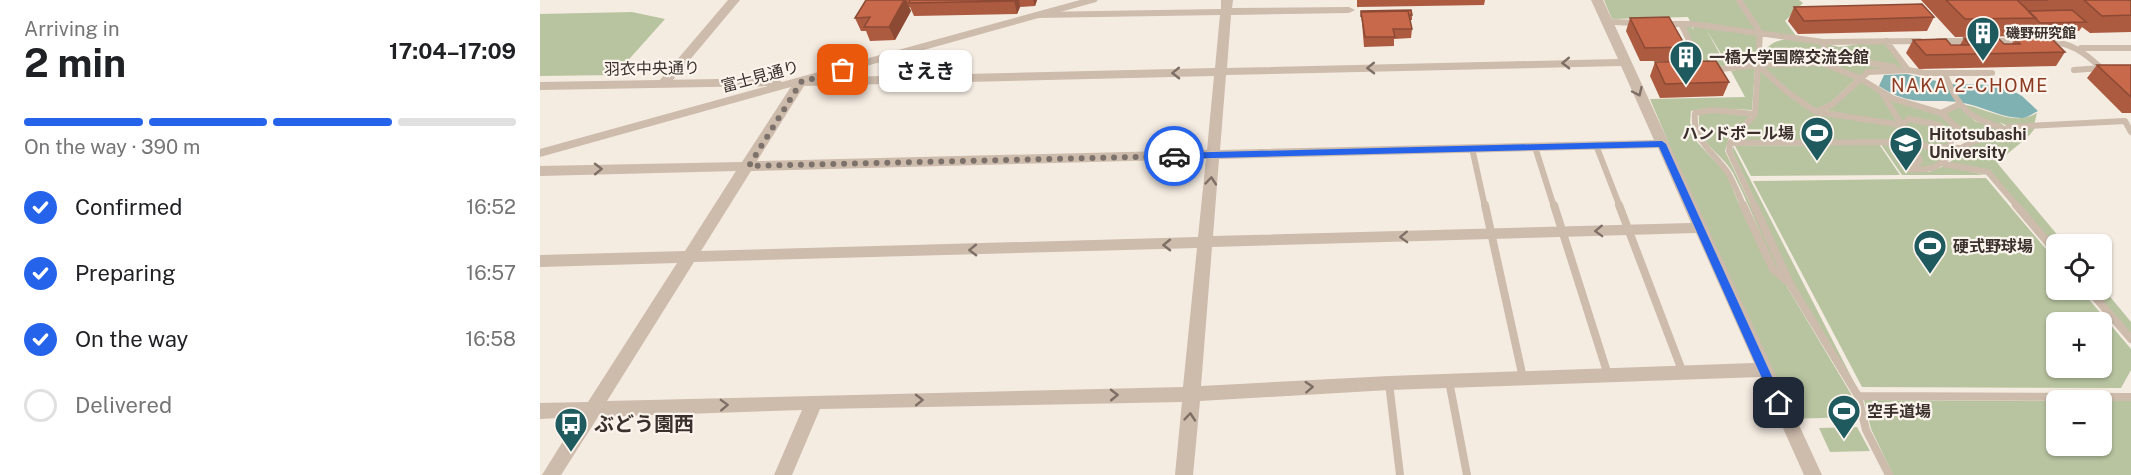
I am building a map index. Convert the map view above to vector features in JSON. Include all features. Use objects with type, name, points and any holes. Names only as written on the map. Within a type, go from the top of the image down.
[{"type":"street","points":[[663,84],[734,0]]},
{"type":"street","name":"富士見通り","points":[[540,153],[1092,0]]},
{"type":"street","points":[[1597,0],[1813,475]]},
{"type":"street","points":[[1184,475],[1226,6]]},
{"type":"street","points":[[1037,15],[1226,6],[1349,10]]},
{"type":"street","points":[[551,475],[801,82],[1625,62]]},
{"type":"street","name":"羽衣中央通り","points":[[540,87],[801,82]]},
{"type":"street","points":[[540,171],[1662,144]]},
{"type":"street","points":[[540,261],[1206,244],[1700,228]]},
{"type":"street","points":[[540,411],[814,402],[1192,394],[1389,383],[1764,370]]},
{"type":"street","points":[[783,475],[814,402]]},
{"type":"lane","points":[[1738,0],[1760,32],[1755,114],[1730,143],[1729,151],[1790,284],[1858,396],[1866,430],[1889,475]]},
{"type":"lane","points":[[1614,22],[1647,23]]},
{"type":"lane","points":[[1658,23],[1760,32],[1823,42],[2027,41]]},
{"type":"lane","points":[[1681,24],[1704,70]]},
{"type":"lane","points":[[1693,70],[1822,63],[1842,58],[1908,70],[1886,40]]},
{"type":"lane","points":[[2039,41],[2062,41],[2081,48],[2131,48]]},
{"type":"lane","points":[[1823,42],[1825,50],[1838,53],[1842,58]]},
{"type":"lane","points":[[2081,48],[2101,68]]},
{"type":"lane","points":[[1822,63],[1859,78],[1894,99],[1941,113],[1963,133]]},
{"type":"lane","points":[[1758,65],[1786,91],[1816,112],[1902,125],[1909,119],[1935,122],[1947,129],[1953,137]]},
{"type":"lane","points":[[2074,70],[2111,68]]},
{"type":"lane","points":[[1816,112],[1833,104],[1868,72],[1908,70],[1945,74],[1992,73]]},
{"type":"lane","points":[[1945,74],[1958,105],[1974,119],[2006,127],[2125,121],[2131,132]]},
{"type":"lane","points":[[1881,92],[1902,125],[1920,161],[1909,169],[1927,171],[1944,164],[1961,148],[2006,127]]},
{"type":"lane","points":[[1941,113],[1958,105]]},
{"type":"lane","points":[[1755,114],[1712,110],[1695,113],[1694,123],[1700,141],[1728,173],[1773,269],[1790,284]]},
{"type":"lane","points":[[1949,146],[1953,137],[1963,133],[1990,136]]},
{"type":"lane","points":[[1730,143],[1911,142],[1929,147],[1961,148]]},
{"type":"lane","points":[[1596,145],[1683,373]]},
{"type":"lane","points":[[1535,147],[1608,375]]},
{"type":"lane","points":[[1472,148],[1523,378]]},
{"type":"lane","points":[[1944,164],[1988,172],[2046,240]]},
{"type":"lane","points":[[2098,300],[2131,339]]},
{"type":"lane","points":[[1449,381],[1467,475]]},
{"type":"lane","points":[[1389,383],[1400,475]]},
{"type":"lane","points":[[1858,396],[2131,397]]},
{"type":"green space","points":[[1604,0],[1737,0],[1757,31],[1691,23],[1688,17],[1612,19]]},
{"type":"green space","points":[[1740,0],[1799,0],[1803,3],[1785,21],[1797,37],[1761,32]]},
{"type":"green space","points":[[632,12],[665,19],[615,75],[540,76],[540,14]]},
{"type":"green space","points":[[1682,25],[1690,25],[1694,30],[1692,25],[1758,33],[1756,63],[1729,67],[1706,29],[1727,67],[1705,68]]},
{"type":"green space","points":[[1792,38],[1821,43],[1823,50],[1836,54],[1840,58],[1822,62],[1760,64],[1771,45]]},
{"type":"green space","points":[[1886,41],[1907,69],[1867,71],[1858,77],[1824,63],[1843,58],[1826,49],[1824,43],[1839,47]]},
{"type":"green space","points":[[1822,64],[1857,78],[1831,102],[1816,110],[1806,105],[1761,66]]},
{"type":"green space","points":[[1755,68],[1752,110],[1707,108],[1691,111],[1690,123],[1697,142],[1726,173],[1743,213],[1851,394],[1856,417],[1786,419],[1650,99],[1745,97],[1731,71]]},
{"type":"green space","points":[[1760,68],[1804,106],[1901,125],[1908,141],[1734,142],[1757,115]]},
{"type":"green space","points":[[1860,80],[1880,92],[1899,123],[1820,112]]},
{"type":"green space","points":[[1885,95],[1940,114],[1961,133],[1954,136],[1937,123],[1902,122]]},
{"type":"green space","points":[[1959,104],[2008,117],[2028,117],[2037,113],[2034,125],[2008,126],[1999,122],[2006,127],[1975,118]]},
{"type":"green space","points":[[1959,106],[1975,121],[2004,130],[1978,134],[1964,130],[1943,114]]},
{"type":"green space","points":[[1713,112],[1750,116],[1729,138],[1725,151],[1783,273],[1776,268],[1733,173],[1705,141],[1699,125],[1699,115]]},
{"type":"green space","points":[[1911,120],[1935,124],[1951,138],[1947,145],[1929,146],[1913,141],[1904,125]]},
{"type":"green space","points":[[2010,128],[2035,128],[1998,164],[2057,234],[2046,234],[2046,237],[1990,171],[1949,163],[1963,149]]},
{"type":"green space","points":[[1880,143],[1910,143],[1917,160],[1906,167],[1908,170],[1929,172],[1946,165],[1984,175],[1902,175]]},
{"type":"green space","name":"ハンドボール場","points":[[1879,144],[1900,175],[1751,176],[1735,146]]},
{"type":"green space","points":[[1913,144],[1958,149],[1926,170],[1913,168],[1922,162]]},
{"type":"green space","points":[[1733,146],[1857,388],[1794,285],[1732,151]]},
{"type":"green space","name":"硬式野球場","points":[[1986,178],[2046,249],[2046,300],[2089,300],[2100,312],[2046,312],[2046,378],[2112,378],[2112,327],[2131,349],[2131,370],[2121,388],[1862,387],[1753,181]]},
{"type":"green space","points":[[2112,299],[2131,322],[2131,335],[2112,312],[2101,300]]},
{"type":"green space","points":[[1864,400],[2046,401],[2046,456],[2112,456],[2112,401],[2131,401],[2131,475],[1893,475],[1871,429]]},
{"type":"green space","name":"空手道場","points":[[1857,427],[1870,451],[1830,452],[1819,428]]},
{"type":"water","points":[[1907,74],[1949,84],[2002,85],[2022,96],[2038,111],[2026,117],[2015,118],[1968,104],[1903,98],[1879,86],[1884,75]]},
{"type":"building","points":[[866,0],[904,0],[889,27],[864,27],[870,17],[855,18]]},
{"type":"building","points":[[910,0],[1014,0],[909,3]]},
{"type":"building","points":[[1946,0],[2017,0],[2036,18],[1965,19]]},
{"type":"building","points":[[2084,0],[2129,0],[2131,1],[2131,15],[2102,16]]},
{"type":"building","points":[[1922,4],[1934,17],[1804,21],[1794,7]]},
{"type":"building","points":[[1411,10],[1412,15],[1409,15],[1408,11],[1361,12]]},
{"type":"building","points":[[2072,10],[2086,22],[2040,23],[2028,11]]},
{"type":"building","points":[[1408,11],[1412,29],[1393,29],[1395,37],[1365,37],[1361,12]]},
{"type":"building","points":[[1669,17],[1686,47],[1645,48],[1630,18]]},
{"type":"building","points":[[2050,37],[2065,52],[1926,55],[1913,40],[1946,39],[1951,45],[1970,45],[1964,38],[1998,38],[2004,44],[2020,44],[2015,38]]},
{"type":"building","points":[[1716,61],[1729,82],[1665,84],[1655,62]]},
{"type":"building","points":[[2097,65],[2131,65],[2131,97]]},
{"type":"way so far","points":[[843,70],[801,82],[749,166],[1174,156]]},
{"type":"place","name":"磯野研究館","points":[[1983,62]]},
{"type":"place","name":"さえき","points":[[843,70]]},
{"type":"place","name":"一橋大学国際交流会館","points":[[1686,86]]},
{"type":"place","name":"ハンドボール場","points":[[1817,162]]},
{"type":"place","name":"Hitotsubashi University","points":[[1906,172]]},
{"type":"place","name":"硬式野球場","points":[[1930,275]]},
{"type":"place","name":"空手道場","points":[[1844,440]]},
{"type":"place","name":"ぶどう園西","points":[[571,453]]},
{"type":"district","name":"NAKA 2-CHOME","points":[[1970,86]]},
{"type":"route","points":[[1174,156],[1662,144],[1779,403]]}]
